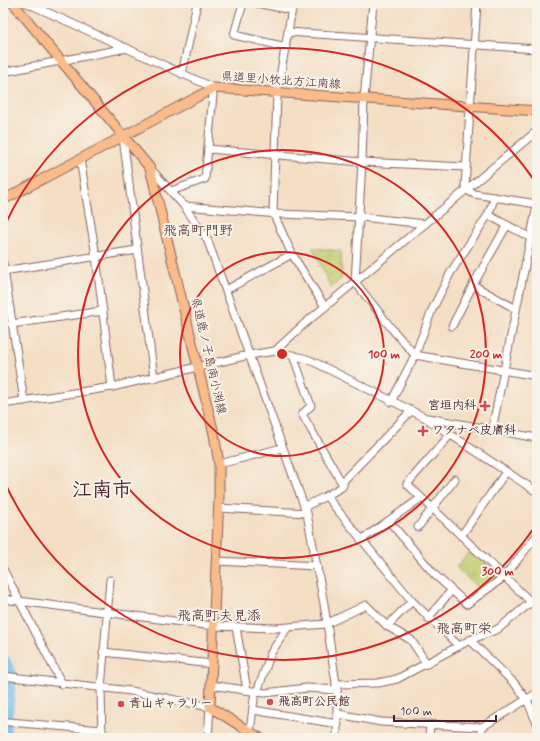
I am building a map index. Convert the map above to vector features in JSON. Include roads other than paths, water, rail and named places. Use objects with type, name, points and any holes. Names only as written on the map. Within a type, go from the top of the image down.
[{"type":"main road","name":"県道鹿ノ子島南小渕線","points":[[13,3],[150,168],[220,464],[210,707]]},
{"type":"main road","name":"県道里小牧北方江南線","points":[[3,200],[213,89],[537,111]]},
{"type":"main road","points":[[210,707],[251,734],[260,738]]},
{"type":"street","points":[[27,3],[213,89],[205,179],[171,191]]},
{"type":"street","points":[[182,74],[197,3]]},
{"type":"street","points":[[243,3],[234,35],[286,47]]},
{"type":"street","points":[[256,3],[293,7],[277,94],[273,214],[292,254],[325,307]]},
{"type":"street","points":[[373,3],[364,99],[355,282],[392,329],[415,354],[537,376]]},
{"type":"street","points":[[477,3],[468,107],[464,186],[467,190],[474,194],[537,205],[534,239],[516,309],[492,430]]},
{"type":"street","points":[[288,32],[537,49]]},
{"type":"street","points":[[3,72],[127,48]]},
{"type":"street","points":[[275,351],[325,307],[537,131]]},
{"type":"street","points":[[124,136],[154,378]]},
{"type":"street","points":[[208,149],[362,162],[466,167]]},
{"type":"street","points":[[80,159],[96,256],[112,387]]},
{"type":"street","points":[[150,168],[184,206],[207,239],[305,510],[336,687],[338,714],[337,738]]},
{"type":"street","points":[[391,402],[415,354],[432,310],[451,272],[488,214],[495,197]]},
{"type":"street","points":[[184,206],[273,214],[359,217],[425,224]]},
{"type":"street","points":[[488,214],[534,239]]},
{"type":"street","points":[[452,326],[507,225]]},
{"type":"street","points":[[4,271],[137,250]]},
{"type":"street","points":[[226,290],[292,254]]},
{"type":"street","points":[[3,263],[11,324],[24,401]]},
{"type":"street","points":[[473,285],[516,309]]},
{"type":"street","points":[[11,324],[103,311]]},
{"type":"street","points":[[3,404],[112,387],[249,355],[275,351],[293,355],[318,364],[391,402],[424,417],[537,492]]},
{"type":"street","points":[[293,355],[310,406],[302,414],[343,485]]},
{"type":"street","points":[[219,508],[305,510],[342,487],[344,480],[411,411]]},
{"type":"street","points":[[424,417],[537,438]]},
{"type":"street","points":[[211,685],[265,693],[307,688],[378,683],[397,679],[428,664],[470,640],[498,629],[534,602],[504,577],[407,484],[450,435]]},
{"type":"street","points":[[220,464],[282,448]]},
{"type":"street","points":[[461,536],[506,472]]},
{"type":"street","points":[[418,527],[455,479]]},
{"type":"street","points":[[326,496],[412,601],[428,618],[459,646]]},
{"type":"street","points":[[361,540],[421,498]]},
{"type":"street","points":[[389,521],[451,591],[467,604],[504,577],[537,535]]},
{"type":"street","points":[[217,561],[316,566]]},
{"type":"street","points":[[3,569],[62,684]]},
{"type":"street","points":[[9,722],[102,734],[101,688],[106,612],[110,580]]},
{"type":"street","points":[[428,618],[451,591]]},
{"type":"street","points":[[3,599],[213,626],[287,628],[326,624],[366,604],[387,626],[412,640],[428,664]]},
{"type":"street","points":[[387,626],[412,601]]},
{"type":"street","points":[[236,627],[253,691],[251,734]]},
{"type":"street","points":[[253,691],[270,653],[287,628]]},
{"type":"street","points":[[470,640],[515,684],[526,700],[537,723]]},
{"type":"street","points":[[103,652],[212,664]]},
{"type":"street","points":[[3,676],[131,691],[210,707],[208,738]]},
{"type":"street","points":[[338,714],[380,722],[482,726],[537,693]]},
{"type":"street","points":[[253,710],[338,724]]},
{"type":"street","points":[[429,738],[430,725]]},
{"type":"street","points":[[481,738],[482,726]]},
{"type":"waterway","points":[[3,659],[11,675],[4,738]]},
{"type":"place","name":"宮垣内科","points":[[485,406]]},
{"type":"place","name":"ワタナベ皮膚科","points":[[423,431]]},
{"type":"place","name":"飛高町公民館","points":[[270,702]]},
{"type":"place","name":"青山ギャラリー","points":[[121,704]]},
{"type":"district","name":"飛高町門野","points":[[198,231]]},
{"type":"district","name":"江南市","points":[[102,490]]},
{"type":"district","name":"飛高町夫見添","points":[[219,616]]},
{"type":"district","name":"飛高町栄","points":[[464,629]]}]
